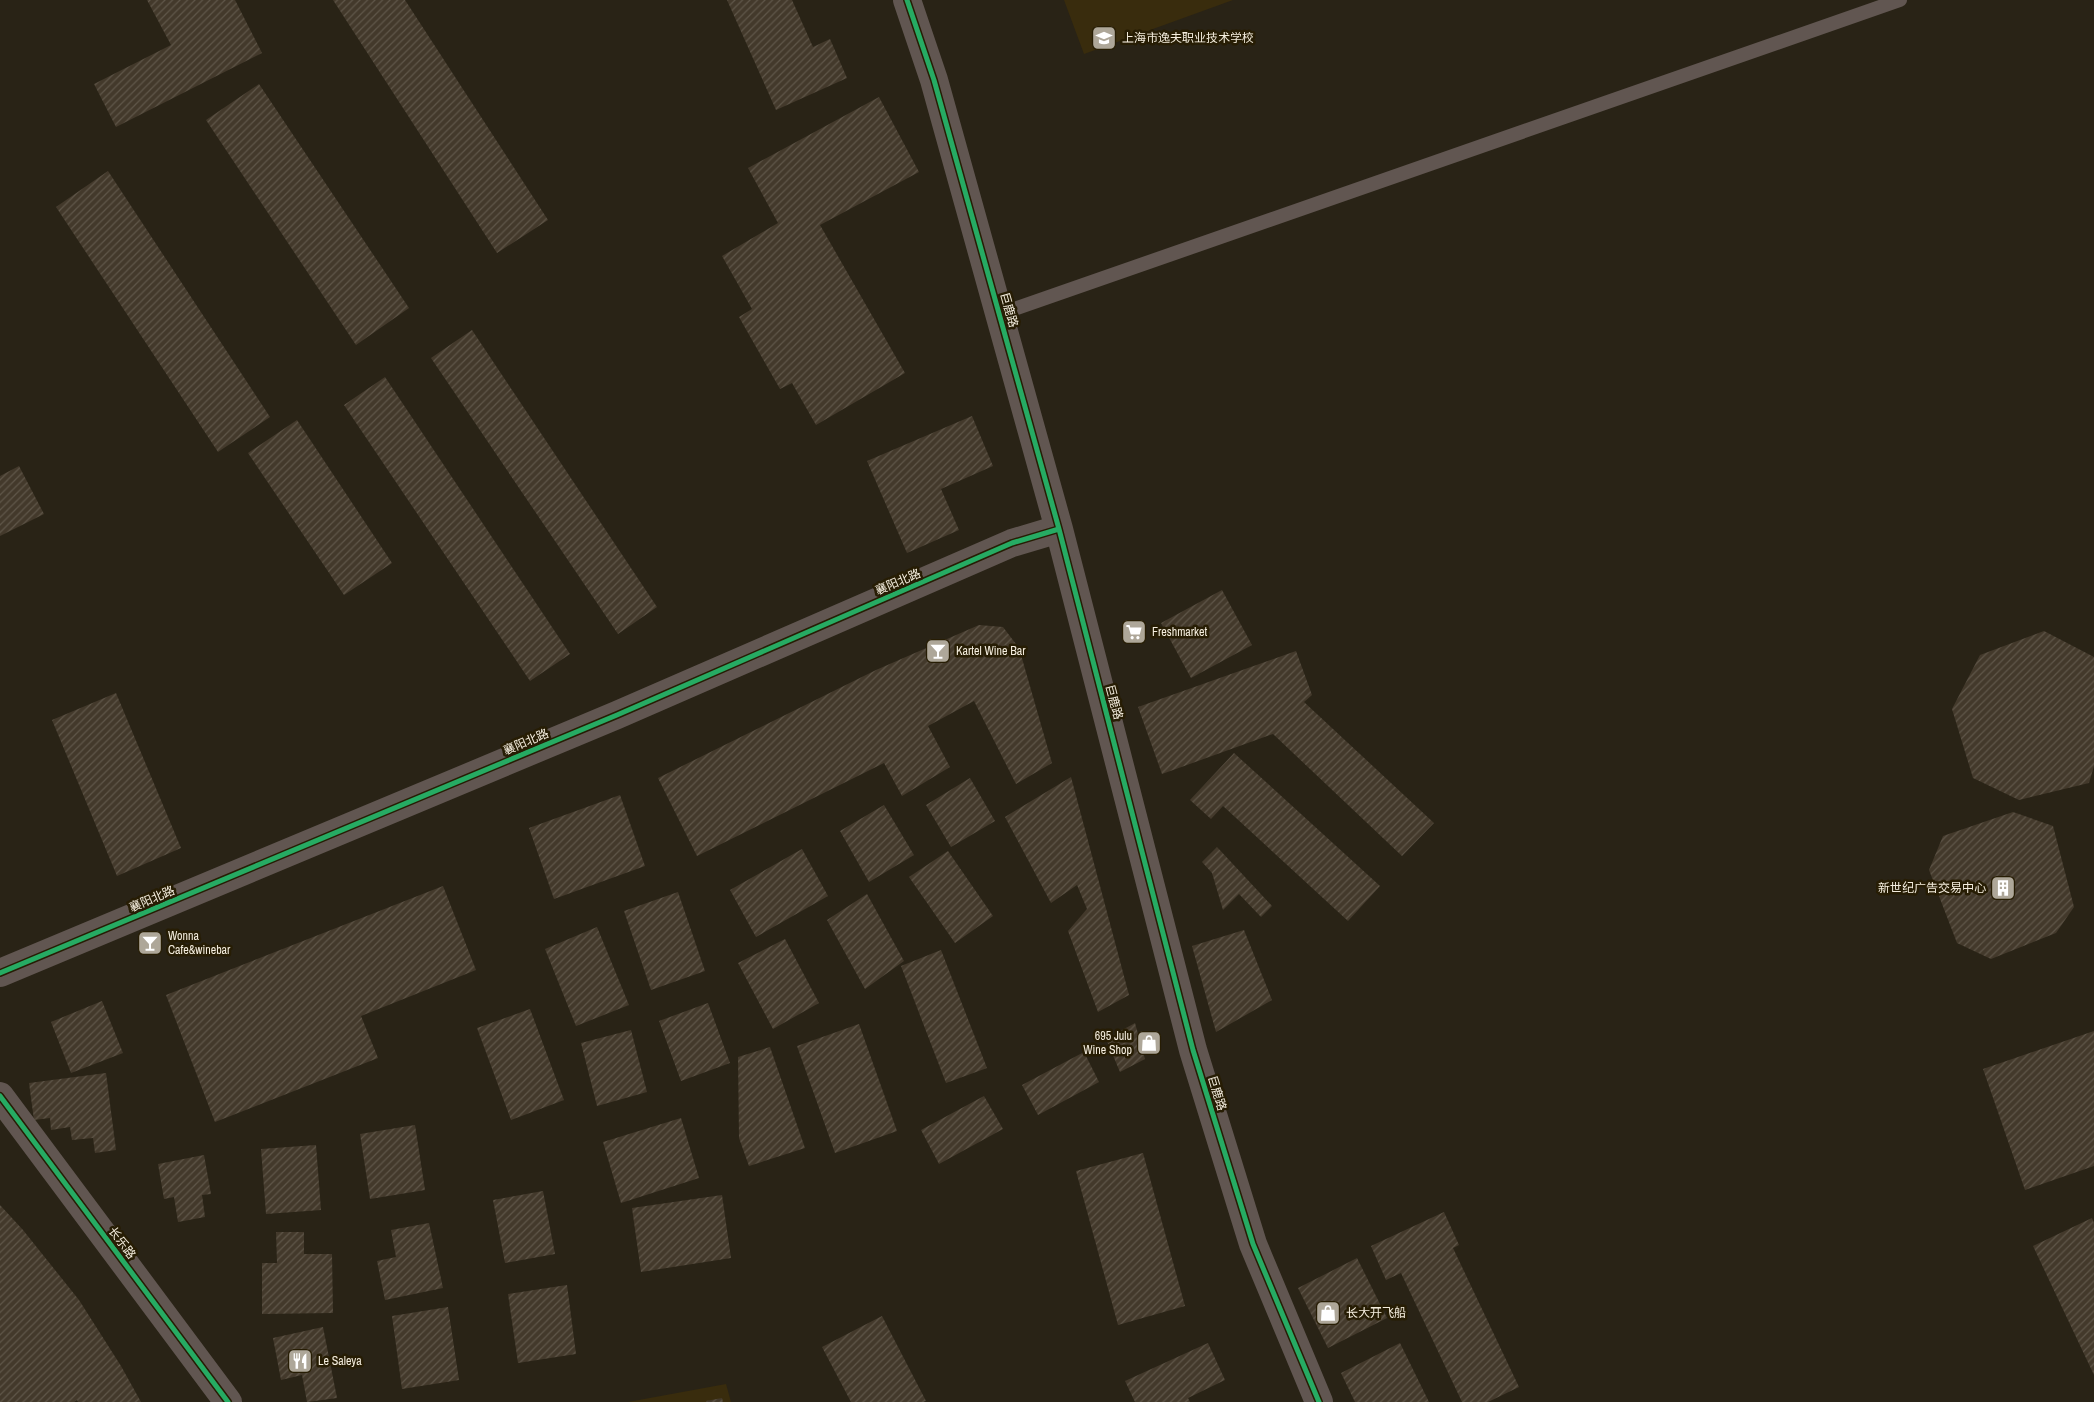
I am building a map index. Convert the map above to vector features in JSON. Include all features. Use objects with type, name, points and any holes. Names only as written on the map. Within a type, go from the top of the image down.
[{"type":"street","name":"巨鹿路","points":[[907,0],[934,80],[1059,529],[1196,1059],[1253,1244],[1320,1402]]},
{"type":"street","name":"襄阳北路","points":[[0,973],[617,715],[1012,543],[1059,529]]},
{"type":"street","name":"长乐路","points":[[0,1096],[228,1402]]},
{"type":"lane","points":[[1000,314],[1900,0]]},
{"type":"shaded area","name":"上海市逸夫职业技术学校","points":[[1064,0],[1233,0],[1084,54]]},
{"type":"shaded area","points":[[726,1384],[731,1402],[628,1402]]},
{"type":"building","points":[[147,0],[235,0],[262,53],[116,127],[94,84],[171,45]]},
{"type":"building","points":[[333,0],[405,0],[548,220],[497,253]]},
{"type":"building","points":[[727,0],[792,0],[813,47],[830,39],[847,78],[776,110]]},
{"type":"building","points":[[259,84],[409,308],[356,345],[206,120]]},
{"type":"building","points":[[879,97],[919,172],[820,225],[905,373],[816,425],[792,383],[780,389],[739,317],[752,309],[722,256],[778,223],[748,168]]},
{"type":"building","points":[[108,171],[270,417],[218,452],[56,207]]},
{"type":"building","points":[[472,330],[657,607],[618,634],[431,358]]},
{"type":"building","points":[[385,377],[570,654],[530,681],[344,405]]},
{"type":"building","points":[[972,416],[993,466],[941,489],[959,530],[907,553],[867,461]]},
{"type":"building","points":[[297,420],[392,563],[344,595],[248,453]]},
{"type":"building","points":[[19,466],[44,514],[0,536],[0,476]]},
{"type":"building","points":[[1222,590],[1252,645],[1191,678],[1161,623]]},
{"type":"building","points":[[979,625],[1003,627],[1019,648],[1052,763],[1016,784],[974,701],[928,726],[950,767],[902,796],[884,763],[697,856],[658,778],[876,670]]},
{"type":"building","points":[[2044,631],[2094,657],[2094,766],[2089,783],[2019,800],[1973,778],[1952,709],[1980,655]]},
{"type":"building","points":[[1296,651],[1312,695],[1304,702],[1434,823],[1402,856],[1273,734],[1162,774],[1138,707]]},
{"type":"building","points":[[116,693],[181,848],[117,876],[52,720]]},
{"type":"building","points":[[1234,753],[1380,886],[1348,921],[1223,806],[1211,819],[1190,800]]},
{"type":"building","points":[[1071,777],[1129,995],[1098,1012],[1068,931],[1087,909],[1077,885],[1051,903],[1005,817]]},
{"type":"building","points":[[970,778],[995,821],[951,847],[926,805]]},
{"type":"building","points":[[620,795],[645,866],[554,899],[529,828]]},
{"type":"building","points":[[884,805],[914,855],[869,882],[840,831]]},
{"type":"building","name":"新世纪广告交易中心","points":[[2013,812],[2053,826],[2074,907],[2056,933],[1991,959],[1957,943],[1929,870],[1943,836]]},
{"type":"building","points":[[1217,847],[1272,906],[1261,917],[1239,894],[1223,910],[1212,873],[1202,862]]},
{"type":"building","points":[[802,849],[828,896],[756,937],[730,890]]},
{"type":"building","points":[[948,851],[993,916],[955,943],[909,877]]},
{"type":"building","points":[[443,886],[476,970],[361,1016],[378,1058],[215,1122],[166,995]]},
{"type":"building","points":[[678,892],[705,971],[651,990],[624,911]]},
{"type":"building","points":[[867,894],[904,961],[865,989],[827,920]]},
{"type":"building","points":[[597,927],[629,1005],[576,1026],[545,949]]},
{"type":"building","points":[[1244,930],[1272,1000],[1216,1032],[1192,946]]},
{"type":"building","points":[[785,939],[819,1003],[773,1029],[738,963]]},
{"type":"building","points":[[941,950],[987,1068],[946,1083],[901,966]]},
{"type":"building","points":[[102,1001],[123,1053],[71,1073],[51,1022]]},
{"type":"building","points":[[708,1003],[730,1063],[681,1081],[659,1021]]},
{"type":"building","points":[[530,1009],[564,1100],[511,1120],[477,1028]]},
{"type":"building","points":[[1135,1023],[1145,1059],[1120,1072],[1106,1039]]},
{"type":"building","points":[[859,1024],[897,1131],[835,1153],[797,1046]]},
{"type":"building","points":[[631,1030],[647,1092],[597,1106],[581,1043]]},
{"type":"building","points":[[2094,1031],[2094,1166],[2025,1190],[1983,1069]]},
{"type":"building","points":[[770,1047],[805,1148],[749,1166],[739,1138],[738,1057]]},
{"type":"building","points":[[1084,1052],[1099,1082],[1038,1115],[1022,1085]]},
{"type":"building","points":[[106,1073],[116,1150],[95,1153],[93,1138],[72,1140],[70,1127],[51,1130],[50,1118],[34,1120],[29,1083]]},
{"type":"building","points":[[984,1096],[1003,1129],[939,1164],[921,1130]]},
{"type":"building","points":[[681,1118],[699,1178],[621,1203],[603,1142]]},
{"type":"building","points":[[415,1125],[425,1190],[370,1199],[360,1134]]},
{"type":"building","points":[[316,1145],[321,1210],[266,1214],[261,1149]]},
{"type":"building","points":[[1143,1153],[1185,1306],[1118,1325],[1076,1171]]},
{"type":"building","points":[[204,1155],[211,1194],[202,1195],[205,1217],[178,1222],[174,1197],[164,1199],[158,1164]]},
{"type":"building","points":[[543,1191],[555,1254],[505,1263],[493,1200]]},
{"type":"building","points":[[722,1195],[731,1258],[641,1272],[632,1208]]},
{"type":"building","points":[[0,1205],[23,1230],[79,1300],[121,1366],[141,1402],[78,1402],[77,1400],[74,1402],[0,1402]]},
{"type":"building","points":[[1444,1212],[1459,1245],[1453,1248],[1519,1387],[1488,1402],[1462,1402],[1401,1273],[1386,1280],[1371,1246]]},
{"type":"building","points":[[2092,1218],[2094,1223],[2094,1375],[2033,1246]]},
{"type":"building","points":[[429,1223],[443,1288],[385,1300],[377,1261],[396,1257],[391,1230]]},
{"type":"building","points":[[276,1232],[304,1232],[304,1254],[332,1254],[333,1313],[262,1314],[262,1263],[277,1263]]},
{"type":"building","points":[[1357,1258],[1387,1318],[1328,1348],[1298,1288]]},
{"type":"building","points":[[567,1285],[576,1354],[518,1363],[508,1294]]},
{"type":"building","points":[[448,1307],[459,1380],[402,1389],[392,1316]]},
{"type":"building","points":[[882,1316],[926,1401],[851,1402],[822,1347]]},
{"type":"building","points":[[323,1327],[337,1398],[307,1402],[302,1375],[281,1380],[273,1338]]},
{"type":"building","points":[[1208,1343],[1225,1380],[1188,1398],[1190,1402],[1135,1402],[1125,1381]]},
{"type":"building","points":[[1400,1343],[1429,1402],[1355,1402],[1341,1373]]},
{"type":"building","points":[[722,1398],[723,1402],[706,1401]]},
{"type":"cycle path","points":[[907,0],[934,80],[1059,529],[1193,1050],[1253,1244],[1319,1402]]},
{"type":"cycle path","points":[[0,973],[617,715],[1012,543],[1059,529]]},
{"type":"cycle path","points":[[0,1096],[228,1402]]},
{"type":"place","name":"上海市逸夫职业技术学校","points":[[1104,38]]},
{"type":"place","name":"Freshmarket","points":[[1134,632]]},
{"type":"place","name":"Kartel Wine Bar","points":[[938,651]]},
{"type":"place","name":"新世纪广告交易中心","points":[[2003,888]]},
{"type":"place","name":"Wonna Cafe&winebar","points":[[150,943]]},
{"type":"place","name":"695 Julu Wine Shop","points":[[1149,1043]]},
{"type":"place","name":"长大开飞船","points":[[1328,1313]]},
{"type":"place","name":"Le Saleya","points":[[300,1361]]}]
